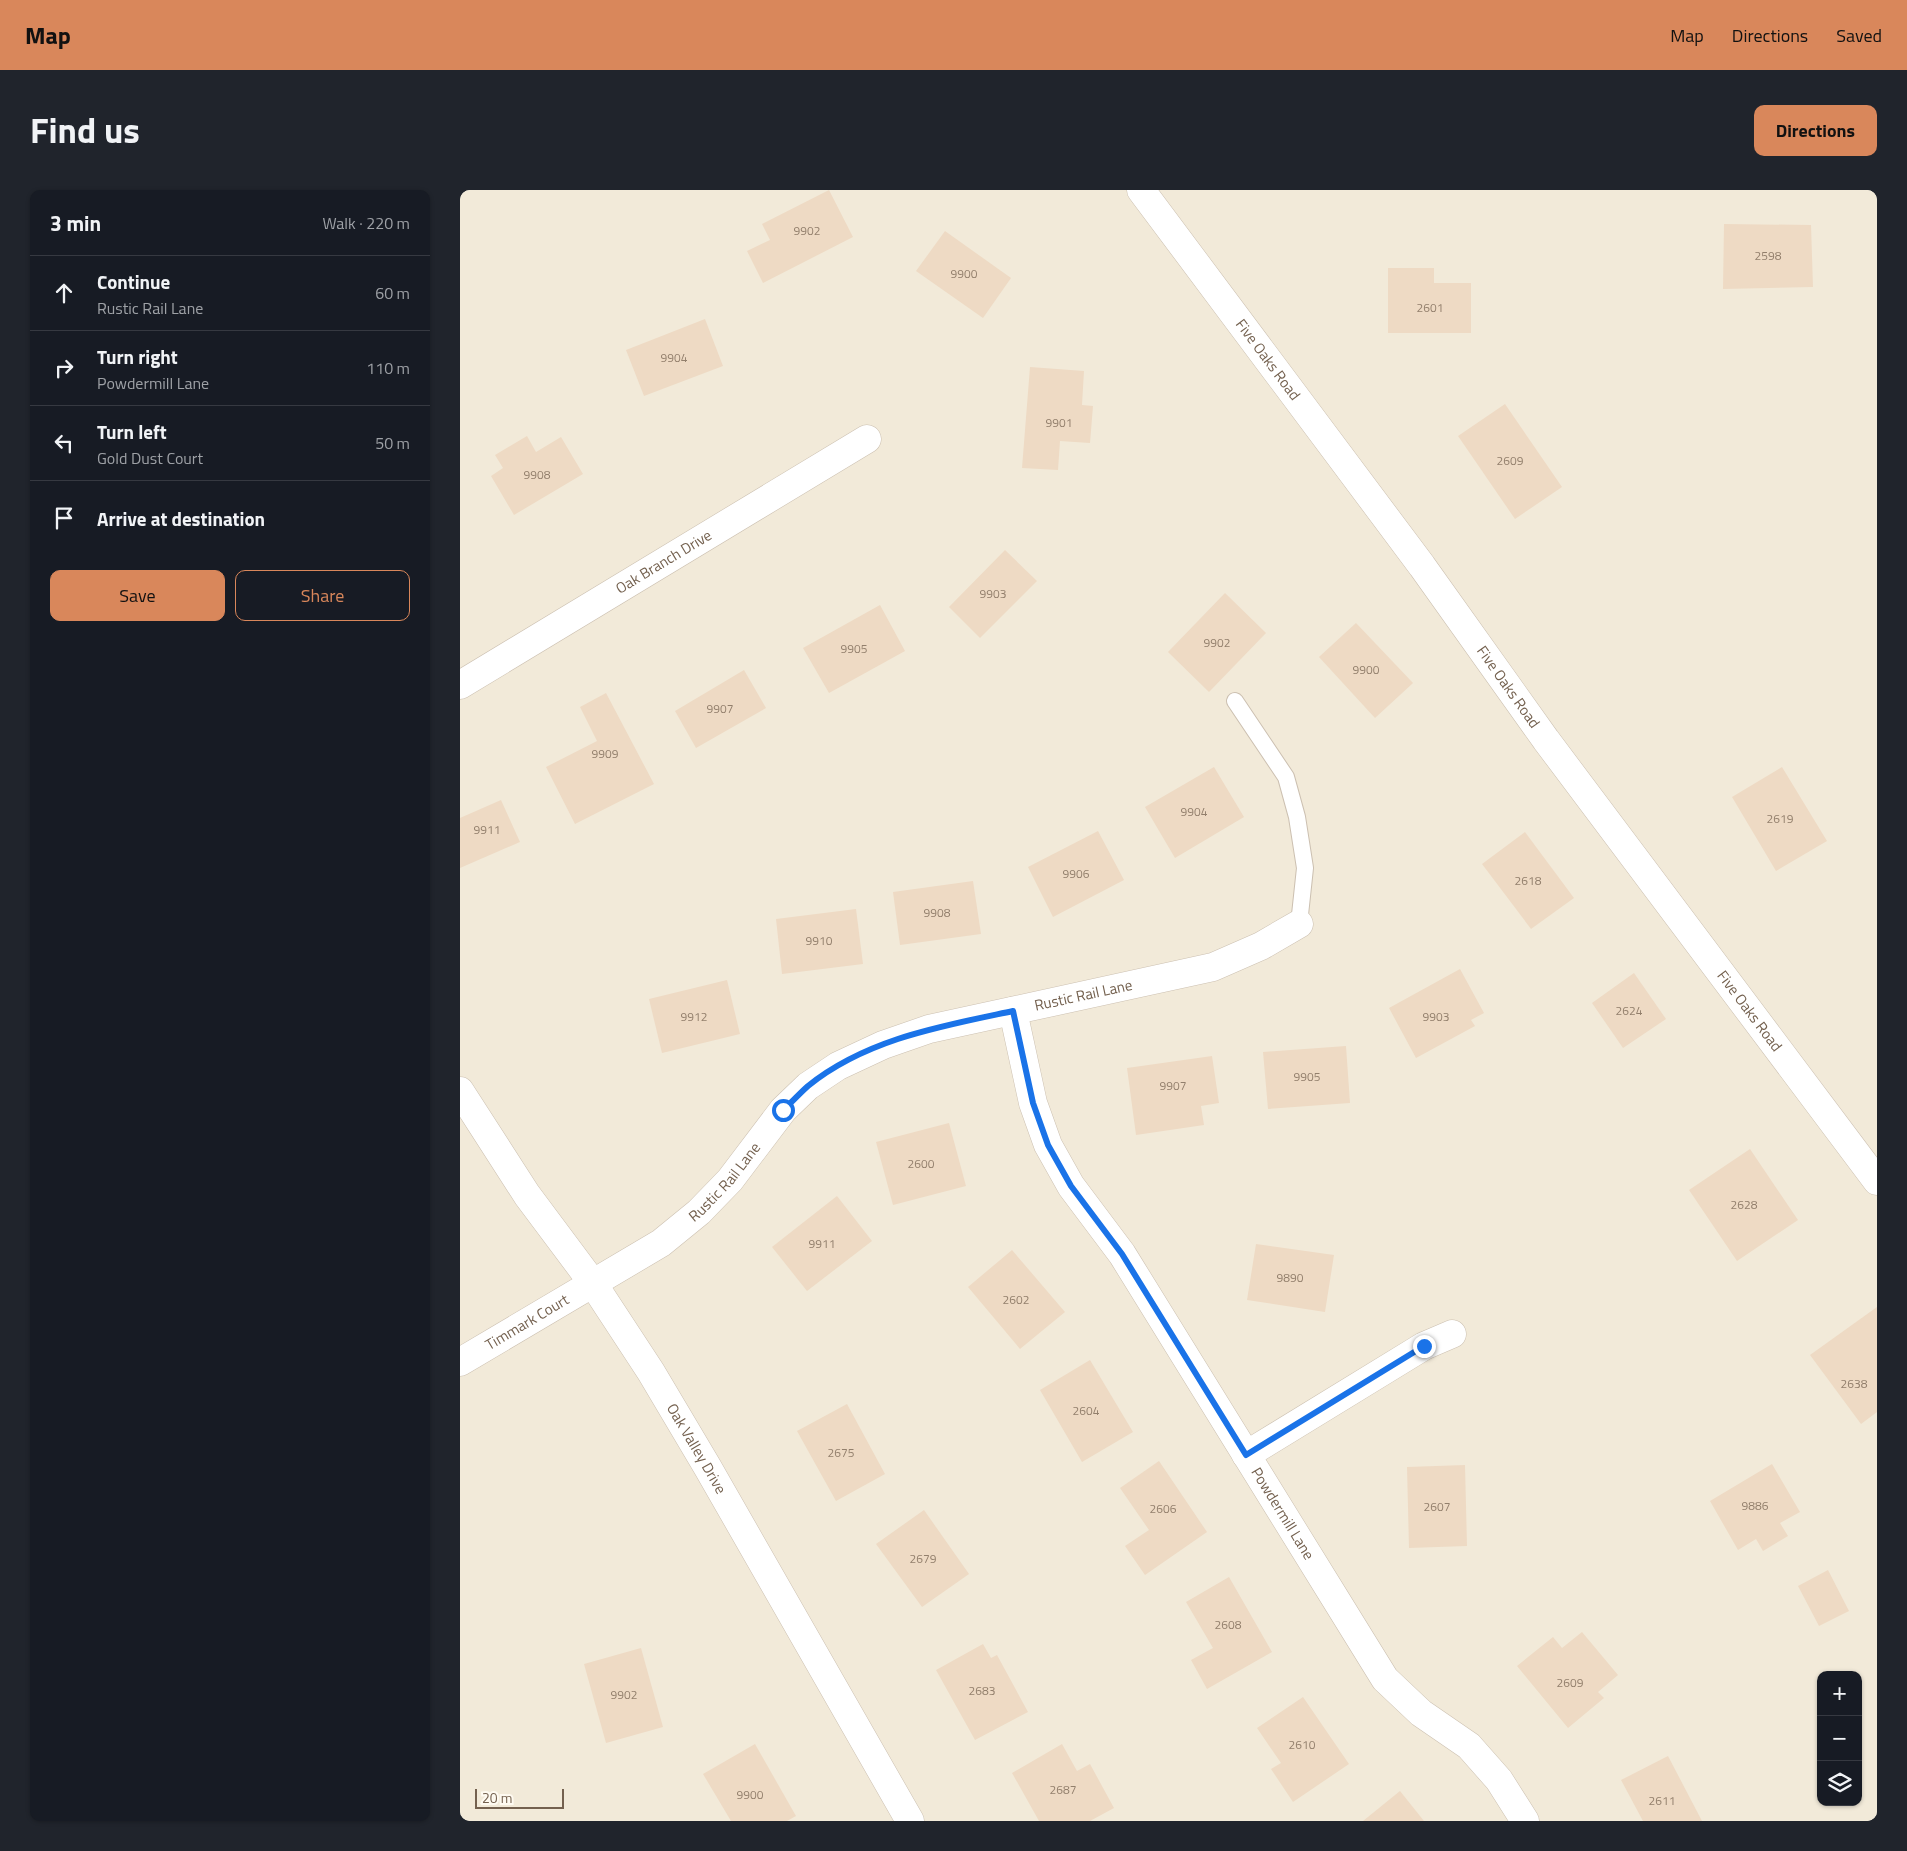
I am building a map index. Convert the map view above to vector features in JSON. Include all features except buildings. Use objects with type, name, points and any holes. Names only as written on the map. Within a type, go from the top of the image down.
[{"type":"street","name":"Five Oaks Road","points":[[1141,190],[1422,566],[1546,740],[1877,1181]]},
{"type":"street","name":"Oak Branch Drive","points":[[460,685],[867,439]]},
{"type":"street","name":"Rustic Rail Lane","points":[[592,1282],[661,1243],[699,1212],[730,1180],[783,1110],[808,1086],[838,1066],[883,1045],[929,1029],[1213,967],[1261,946],[1299,924]]},
{"type":"street","name":"Powdermill Lane","points":[[1013,1011],[1033,1103],[1048,1145],[1071,1186],[1122,1254],[1385,1679],[1421,1713],[1469,1746],[1499,1780],[1525,1821]]},
{"type":"street","name":"Oak Valley Drive","points":[[460,1090],[526,1195],[592,1282],[651,1372],[910,1821]]},
{"type":"street","name":"Timmark Court","points":[[460,1362],[592,1282]]},
{"type":"street","points":[[1246,1455],[1424,1346],[1452,1334]]},
{"type":"lane","points":[[1235,701],[1286,777],[1297,817],[1305,868],[1299,924]]},
{"type":"shaded area","points":[[460,190],[1877,190],[1877,1821],[460,1821]]},
{"type":"route","points":[[783,1110],[808,1086],[838,1066],[883,1045],[929,1029],[1013,1011],[1033,1103],[1048,1145],[1071,1186],[1122,1254],[1246,1455],[1424,1346]]}]
